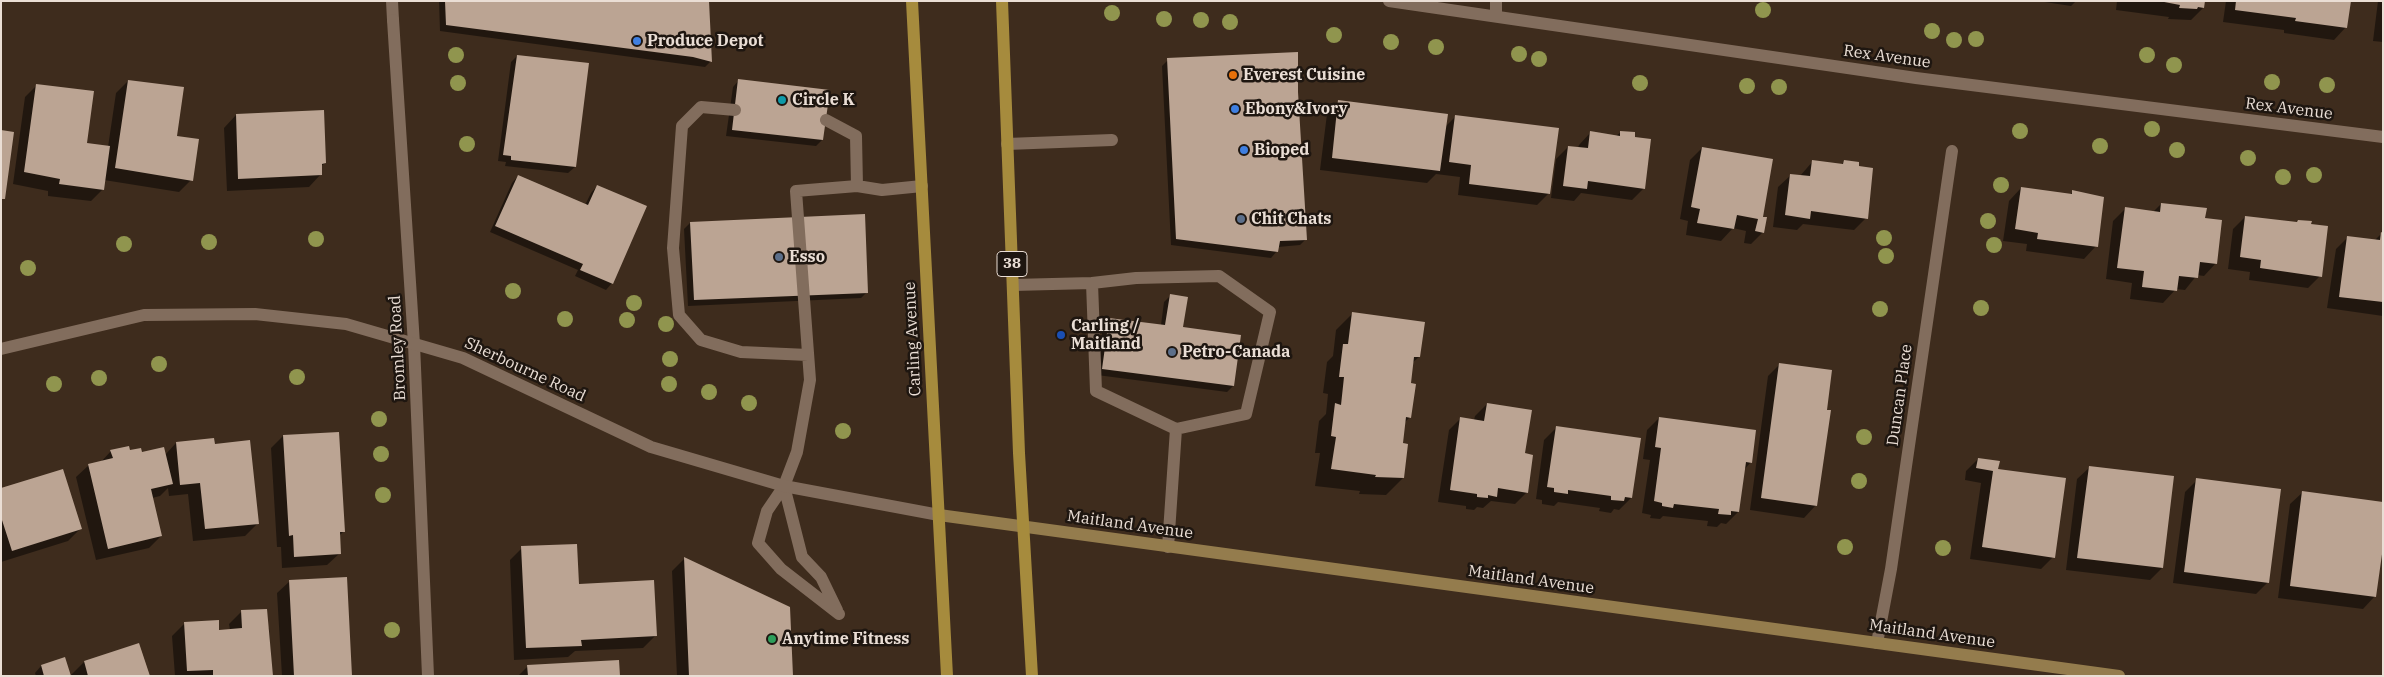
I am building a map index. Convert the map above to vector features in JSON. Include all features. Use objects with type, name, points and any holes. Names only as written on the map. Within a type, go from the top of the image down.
[{"type":"main road","name":"Carling Avenue","points":[[912,1],[947,676]]},
{"type":"main road","name":"38","points":[[1002,1],[1023,527],[1032,676]]},
{"type":"main road","name":"Maitland Avenue","points":[[939,515],[2119,676]]},
{"type":"street","name":"Bromley Road","points":[[392,1],[414,344],[428,676]]},
{"type":"street","name":"Rex Avenue","points":[[1389,1],[1916,78],[2383,137]]},
{"type":"street","points":[[1496,1],[1496,16]]},
{"type":"street","points":[[734,110],[702,106],[682,126],[673,248],[679,315],[701,340],[741,352],[808,355]]},
{"type":"street","points":[[826,120],[856,136],[858,186]]},
{"type":"street","points":[[1007,144],[1112,140]]},
{"type":"street","name":"Duncan Place","points":[[1877,643],[1893,560],[1952,152]]},
{"type":"street","points":[[784,486],[802,557],[821,577],[839,614],[781,569],[758,543],[767,511],[784,486],[797,452],[810,380],[796,191],[858,186],[882,190],[922,186]]},
{"type":"street","points":[[1013,285],[1092,283],[1136,278],[1219,276],[1270,312],[1246,414],[1176,429],[1096,391],[1092,283]]},
{"type":"street","name":"Sherbourne Road","points":[[1,348],[144,315],[255,314],[346,324],[464,358],[651,447],[784,486],[939,515]]},
{"type":"street","points":[[1168,547],[1176,429]]},
{"type":"building","name":"Produce Depot","points":[[445,1],[709,1],[712,62],[693,57],[446,25]]},
{"type":"building","points":[[2159,1],[2205,1],[2204,8],[2198,7],[2197,9],[2179,8],[2180,5]]},
{"type":"building","points":[[2236,1],[2351,1],[2347,28],[2295,21],[2296,18],[2235,10]]},
{"type":"building","points":[[1298,52],[1298,92],[1307,240],[1280,241],[1278,252],[1176,239],[1167,58]]},
{"type":"building","points":[[517,55],[589,63],[576,167],[511,160],[511,156],[503,155]]},
{"type":"building","name":"Circle K","points":[[738,79],[830,90],[823,140],[732,130]]},
{"type":"building","points":[[128,80],[184,87],[177,136],[199,139],[193,181],[115,168]]},
{"type":"building","points":[[36,84],[94,91],[87,143],[110,146],[104,190],[59,184],[60,179],[24,172]]},
{"type":"building","points":[[1338,100],[1448,114],[1440,171],[1332,158]]},
{"type":"building","points":[[324,110],[326,163],[322,164],[322,175],[238,179],[236,114]]},
{"type":"building","points":[[1455,115],[1559,128],[1550,194],[1469,184],[1471,165],[1449,162]]},
{"type":"building","points":[[1,130],[14,132],[5,199],[1,199]]},
{"type":"building","points":[[1590,131],[1620,136],[1620,131],[1635,132],[1635,137],[1651,139],[1645,189],[1588,181],[1587,189],[1563,186],[1568,146],[1588,148]]},
{"type":"building","points":[[1702,147],[1773,159],[1763,217],[1767,217],[1764,233],[1755,231],[1758,219],[1737,215],[1734,229],[1697,223],[1700,209],[1691,207]]},
{"type":"building","points":[[1812,160],[1843,164],[1844,160],[1859,162],[1859,166],[1873,168],[1868,219],[1811,211],[1810,219],[1785,215],[1790,174],[1810,176]]},
{"type":"building","points":[[518,175],[588,205],[597,185],[647,206],[613,284],[580,270],[583,264],[495,226]]},
{"type":"building","points":[[2021,187],[2072,194],[2072,190],[2104,197],[2098,247],[2037,239],[2038,233],[2015,229]]},
{"type":"building","points":[[2161,203],[2207,208],[2205,218],[2222,220],[2217,264],[2200,262],[2198,278],[2179,276],[2177,291],[2142,287],[2144,271],[2117,268],[2125,207],[2160,212]]},
{"type":"building","name":"Esso","points":[[865,214],[868,293],[694,300],[690,222]]},
{"type":"building","points":[[2245,216],[2297,222],[2298,220],[2312,221],[2311,224],[2328,226],[2322,277],[2260,268],[2261,260],[2240,257]]},
{"type":"building","points":[[2381,232],[2383,233],[2383,302],[2339,297],[2347,236],[2380,240]]},
{"type":"building","name":"Petro-Canada","points":[[1170,294],[1188,297],[1183,327],[1241,335],[1234,386],[1102,369],[1109,318],[1165,325]]},
{"type":"building","points":[[1352,312],[1425,322],[1420,357],[1414,357],[1411,383],[1416,384],[1411,418],[1406,417],[1403,443],[1408,444],[1404,478],[1375,477],[1376,475],[1331,469],[1336,437],[1331,436],[1335,403],[1341,405],[1344,377],[1339,377],[1343,344],[1348,344]]},
{"type":"building","points":[[1779,363],[1832,370],[1827,410],[1831,410],[1817,506],[1761,498]]},
{"type":"building","points":[[1487,403],[1532,410],[1525,453],[1533,455],[1528,493],[1498,488],[1497,497],[1488,495],[1488,498],[1477,497],[1477,494],[1450,490],[1460,417],[1484,421]]},
{"type":"building","points":[[1659,417],[1756,430],[1752,463],[1746,462],[1739,512],[1731,511],[1731,515],[1718,514],[1719,509],[1674,504],[1673,508],[1662,506],[1662,503],[1654,501],[1661,448],[1655,447]]},
{"type":"building","points":[[1556,426],[1641,438],[1632,498],[1625,497],[1624,501],[1611,500],[1611,496],[1568,490],[1568,494],[1554,492],[1554,488],[1547,487]]},
{"type":"building","points":[[339,432],[345,532],[340,532],[341,554],[294,557],[293,535],[289,536],[283,435]]},
{"type":"building","points":[[214,438],[215,444],[250,440],[259,524],[205,529],[200,483],[180,485],[176,442]]},
{"type":"building","points":[[129,446],[130,450],[141,448],[142,452],[164,447],[173,484],[151,489],[162,536],[108,549],[88,464],[113,458],[110,450]]},
{"type":"building","points":[[1978,458],[2000,461],[1998,469],[2066,478],[2055,558],[1982,547],[1993,471],[1976,468]]},
{"type":"building","points":[[2089,466],[2174,476],[2163,568],[2077,558]]},
{"type":"building","points":[[63,469],[82,529],[12,551],[1,517],[1,488]]},
{"type":"building","points":[[2196,478],[2281,489],[2269,583],[2184,572]]},
{"type":"building","points":[[2302,491],[2383,502],[2383,547],[2376,597],[2290,586]]},
{"type":"building","points":[[577,544],[579,584],[654,580],[657,636],[581,640],[582,646],[526,648],[521,546]]},
{"type":"building","points":[[684,557],[790,607],[793,676],[689,676]]},
{"type":"building","points":[[347,577],[352,676],[294,676],[289,580]]},
{"type":"building","points":[[267,609],[273,676],[213,676],[213,670],[187,671],[184,622],[219,620],[219,630],[242,628],[241,610]]},
{"type":"building","points":[[139,643],[150,676],[88,676],[84,661]]},
{"type":"building","points":[[65,657],[71,676],[44,676],[41,665]]},
{"type":"building","points":[[619,660],[620,676],[528,676],[527,665]]},
{"type":"place","name":"Produce Depot","points":[[637,41]]},
{"type":"place","name":"Everest Cuisine","points":[[1233,75]]},
{"type":"place","name":"Circle K","points":[[782,100]]},
{"type":"place","name":"Ebony&Ivory","points":[[1235,109]]},
{"type":"place","name":"Bioped","points":[[1244,150]]},
{"type":"place","name":"Chit Chats","points":[[1241,219]]},
{"type":"place","name":"Esso","points":[[779,257]]},
{"type":"place","name":"Carling / Maitland","points":[[1061,335]]},
{"type":"place","name":"Petro-Canada","points":[[1172,352]]},
{"type":"place","name":"Anytime Fitness","points":[[772,639]]}]
